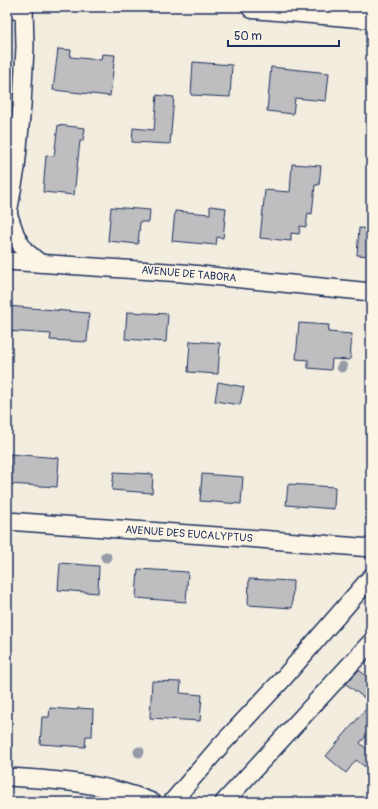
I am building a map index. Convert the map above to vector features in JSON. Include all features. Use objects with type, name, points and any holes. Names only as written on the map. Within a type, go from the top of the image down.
[{"type":"highway","points":[[253,7],[371,17]]},
{"type":"street","points":[[7,9],[24,9],[25,47],[22,106],[16,168],[8,218],[24,250],[40,263]]},
{"type":"street","name":"AVENUE DE TABORA","points":[[7,261],[182,273],[371,292]]},
{"type":"street","name":"AVENUE DES EUCALYPTUS","points":[[7,521],[371,548]]},
{"type":"street","points":[[172,802],[220,746],[281,681],[371,577]]},
{"type":"street","points":[[224,802],[371,642]]},
{"type":"street","points":[[7,777],[71,781],[136,795],[152,802]]},
{"type":"building","points":[[58,49],[71,50],[70,57],[101,60],[102,54],[115,55],[110,96],[53,90]]},
{"type":"building","points":[[193,62],[232,65],[230,97],[191,95]]},
{"type":"building","points":[[271,67],[329,73],[326,101],[295,98],[293,114],[267,111]]},
{"type":"building","points":[[157,95],[174,97],[170,144],[132,142],[133,128],[154,130]]},
{"type":"building","points":[[58,125],[85,128],[83,141],[80,141],[74,195],[43,192],[46,155],[54,156]]},
{"type":"building","points":[[292,164],[321,166],[319,185],[315,185],[312,214],[308,213],[306,227],[300,226],[299,234],[291,233],[291,241],[260,238],[265,190],[290,192]]},
{"type":"building","points":[[210,206],[226,208],[223,238],[217,237],[216,245],[172,241],[175,211],[210,214]]},
{"type":"building","points":[[111,207],[150,210],[149,222],[140,222],[138,244],[108,241]]},
{"type":"building","points":[[359,228],[371,229],[371,256],[357,255]]},
{"type":"building","points":[[7,306],[89,313],[87,342],[50,340],[51,334],[7,331]]},
{"type":"building","points":[[127,312],[168,314],[166,342],[125,339]]},
{"type":"building","points":[[299,323],[329,325],[328,332],[352,334],[350,360],[332,359],[331,370],[308,368],[308,360],[296,359]]},
{"type":"building","points":[[190,341],[220,343],[218,374],[188,372]]},
{"type":"building","points":[[218,382],[244,387],[240,405],[215,401]]},
{"type":"building","points":[[10,454],[59,458],[57,487],[8,484]]},
{"type":"building","points":[[114,472],[153,474],[152,493],[112,490]]},
{"type":"building","points":[[202,474],[243,477],[241,504],[200,501]]},
{"type":"building","points":[[288,484],[335,487],[334,509],[286,505]]},
{"type":"building","points":[[60,563],[99,566],[98,593],[58,590]]},
{"type":"building","points":[[138,569],[188,572],[186,602],[136,598]]},
{"type":"building","points":[[249,579],[293,581],[292,608],[248,605]]},
{"type":"building","points":[[359,670],[371,680],[371,703],[346,684]]},
{"type":"building","points":[[152,681],[181,682],[180,693],[202,695],[200,721],[150,718]]},
{"type":"building","points":[[371,703],[371,730],[360,743],[371,753],[371,771],[356,760],[346,773],[326,756]]},
{"type":"building","points":[[50,708],[77,710],[78,708],[93,709],[92,736],[86,736],[85,747],[40,744],[42,717],[49,717]]}]
